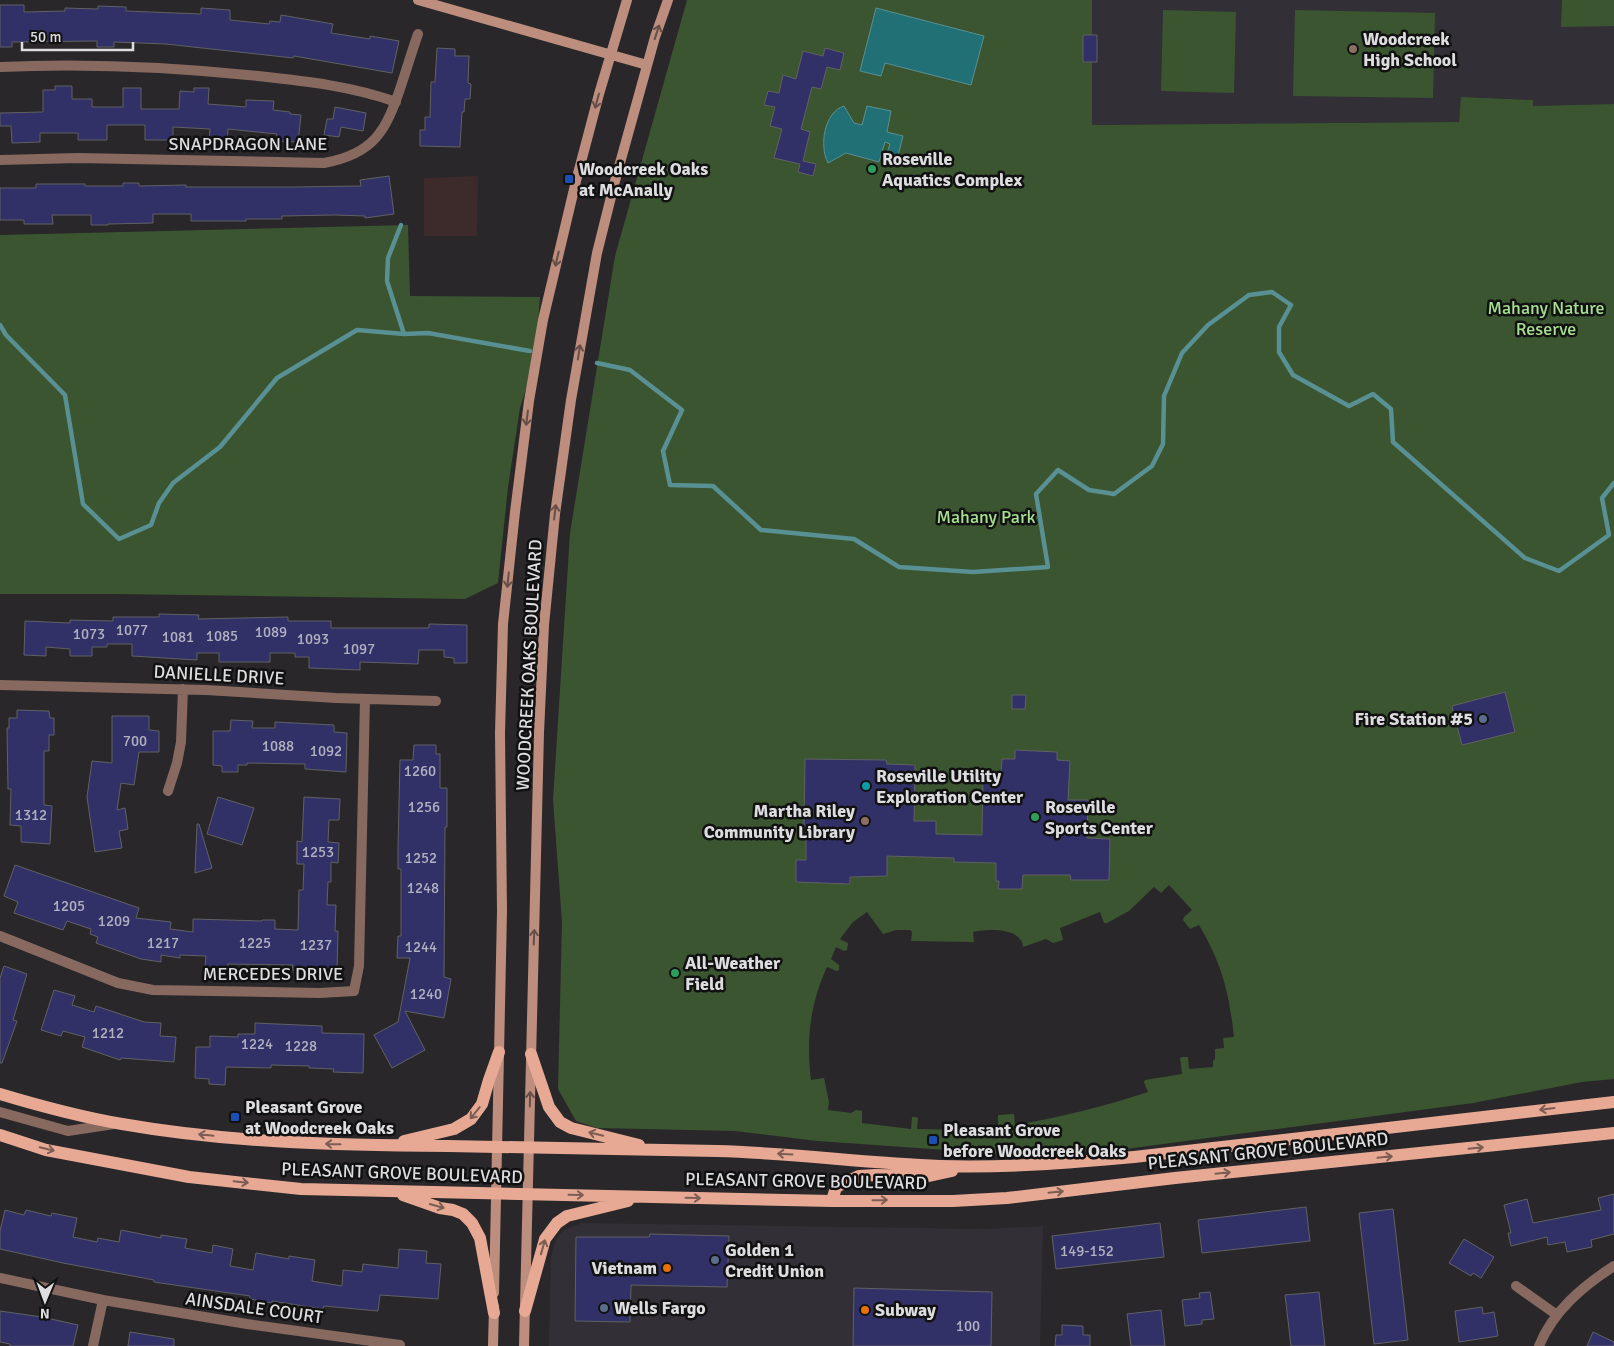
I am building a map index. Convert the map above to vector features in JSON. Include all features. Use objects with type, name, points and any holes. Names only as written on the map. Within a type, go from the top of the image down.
[{"type":"main road","points":[[418,0],[648,65]]},
{"type":"main road","name":"WOODCREEK OAKS BOULEVARD","points":[[493,1346],[502,911],[500,733],[503,624],[529,401],[543,320],[576,181],[627,0]]},
{"type":"main road","name":"WOODCREEK OAKS BOULEVARD","points":[[524,1346],[539,733],[544,625],[555,514],[574,383],[598,253],[615,181],[668,0]]},
{"type":"main road","points":[[382,1145],[447,1131],[465,1124],[482,1104],[499,1052]]},
{"type":"main road","points":[[531,1054],[549,1107],[560,1122],[571,1128],[660,1150]]},
{"type":"main road","name":"PLEASANT GROVE BOULEVARD","points":[[0,1094],[120,1124],[151,1129],[263,1140],[382,1145],[790,1154],[919,1164],[982,1166],[1142,1156],[1614,1102]]},
{"type":"main road","name":"PLEASANT GROVE BOULEVARD","points":[[0,1136],[46,1150],[189,1177],[301,1189],[832,1201],[1008,1198],[1175,1178],[1614,1133]]},
{"type":"main road","points":[[832,1201],[836,1187],[859,1176],[929,1176],[982,1166]]},
{"type":"main road","points":[[391,1191],[440,1208],[453,1210],[463,1214],[472,1223],[480,1238],[494,1312]]},
{"type":"main road","points":[[525,1311],[545,1239],[557,1223],[567,1216],[644,1197]]},
{"type":"street","name":"SNAPDRAGON LANE","points":[[0,160],[78,158],[324,163],[349,157],[369,145],[386,124],[396,102],[418,34]]},
{"type":"street","points":[[0,68],[88,65],[223,72],[295,80],[344,88],[374,94],[396,102]]},
{"type":"street","name":"DANIELLE DRIVE","points":[[0,685],[183,689],[436,701]]},
{"type":"street","points":[[168,791],[177,763],[181,742],[183,689]]},
{"type":"street","name":"MERCEDES DRIVE","points":[[0,936],[118,983],[153,990],[320,993],[354,991],[359,966],[365,699]]},
{"type":"street","points":[[0,1112],[68,1131],[120,1124]]},
{"type":"street","points":[[1539,1346],[1557,1315],[1590,1283],[1614,1266]]},
{"type":"street","name":"AINSDALE COURT","points":[[0,1278],[103,1300],[247,1324],[400,1345]]},
{"type":"street","points":[[1516,1286],[1557,1315]]},
{"type":"street","points":[[93,1346],[103,1300]]},
{"type":"shaded area","name":"Woodcreek High School","points":[[1092,0],[1614,0],[1614,104],[1532,106],[1533,100],[1462,97],[1459,122],[1092,125]]},
{"type":"shaded area","points":[[478,176],[477,236],[424,236],[424,178]]},
{"type":"shaded area","points":[[581,1223],[987,1229],[1043,1226],[1040,1346],[549,1346],[551,1258],[553,1248],[557,1238],[564,1230]]},
{"type":"green space","name":"Mahany Park","points":[[687,0],[1092,0],[1092,125],[1459,122],[1461,97],[1533,100],[1533,106],[1614,104],[1614,1079],[1582,1082],[1473,1103],[1118,1150],[1004,1154],[817,1141],[735,1131],[597,1128],[576,1121],[558,1089],[562,922],[553,800],[570,533],[615,256]],"holes":[[[1169,885],[1192,910],[1183,920],[1190,929],[1199,925],[1207,939],[1219,966],[1227,992],[1232,1021],[1234,1037],[1223,1038],[1224,1048],[1215,1049],[1213,1067],[1189,1069],[1188,1057],[1182,1057],[1180,1058],[1182,1074],[1145,1080],[1148,1092],[1082,1111],[1015,1125],[1014,1114],[998,1115],[998,1127],[961,1130],[917,1129],[918,1118],[916,1117],[912,1117],[911,1129],[862,1123],[862,1111],[856,1110],[851,1113],[828,1110],[829,1102],[824,1078],[811,1080],[809,1036],[813,1008],[821,981],[827,967],[839,970],[839,965],[831,959],[836,947],[844,951],[847,950],[848,943],[840,939],[853,922],[867,912],[883,934],[896,930],[910,930],[912,932],[911,941],[974,942],[973,932],[994,930],[1017,936],[1021,940],[1023,947],[1046,939],[1053,943],[1063,940],[1060,928],[1100,912],[1104,923],[1107,923],[1129,911],[1154,887],[1161,893]]]},
{"type":"green space","points":[[1562,0],[1614,0],[1614,26],[1561,27]]},
{"type":"green space","points":[[1163,10],[1236,12],[1234,93],[1161,91]]},
{"type":"green space","points":[[1295,10],[1435,13],[1433,98],[1293,96]]},
{"type":"green space","points":[[408,225],[410,296],[540,297],[538,324],[527,386],[520,408],[508,487],[498,583],[465,599],[0,594],[0,235]]},
{"type":"water","points":[[876,8],[984,36],[971,85],[885,63],[881,76],[860,71]]},
{"type":"water","points":[[844,106],[854,123],[862,125],[867,106],[891,111],[887,132],[903,136],[898,156],[887,153],[890,144],[885,142],[879,162],[846,153],[828,163],[824,148],[825,130],[832,115],[837,109]]},
{"type":"building","points":[[0,5],[24,5],[24,12],[65,11],[65,8],[98,9],[98,6],[126,7],[126,11],[201,14],[201,8],[230,10],[230,20],[269,24],[270,21],[280,22],[281,15],[333,24],[331,33],[370,39],[370,36],[399,41],[392,73],[294,56],[293,58],[166,44],[114,42],[114,47],[97,47],[97,41],[12,42],[12,47],[0,47]]},
{"type":"building","points":[[1083,35],[1097,35],[1097,62],[1083,62]]},
{"type":"building","points":[[437,48],[455,49],[455,56],[469,56],[468,83],[471,84],[470,99],[465,99],[464,112],[462,112],[460,147],[420,146],[420,130],[425,130],[425,117],[430,117],[431,82],[435,82]]},
{"type":"building","points":[[825,48],[844,53],[840,70],[827,67],[821,89],[812,87],[801,129],[810,132],[803,161],[816,164],[813,176],[798,172],[800,164],[774,158],[782,129],[770,126],[775,107],[764,105],[768,91],[779,93],[783,75],[796,79],[803,51],[823,56]]},
{"type":"building","points":[[55,86],[72,86],[72,99],[92,99],[92,107],[123,107],[123,88],[141,88],[141,109],[179,109],[180,91],[194,92],[194,88],[209,88],[208,104],[246,107],[246,100],[274,101],[273,110],[301,115],[298,142],[276,141],[277,134],[228,129],[227,143],[209,141],[210,129],[173,127],[173,140],[145,140],[145,125],[107,125],[107,140],[78,140],[78,133],[40,133],[40,142],[12,143],[11,126],[0,126],[0,113],[43,112],[43,90],[55,90]]},
{"type":"building","points":[[335,107],[366,113],[363,131],[341,127],[339,137],[324,135],[327,119],[333,119]]},
{"type":"building","points":[[389,176],[394,214],[365,218],[365,216],[335,215],[282,216],[282,219],[246,219],[246,221],[191,221],[191,214],[153,214],[153,223],[108,225],[91,225],[91,215],[52,215],[53,224],[24,224],[24,220],[0,220],[0,188],[36,188],[36,184],[123,186],[123,183],[139,183],[139,186],[186,185],[186,187],[361,186],[360,180]]},
{"type":"building","points":[[159,614],[199,615],[198,619],[288,617],[288,621],[331,621],[331,628],[429,628],[429,624],[467,625],[467,663],[454,663],[454,658],[444,657],[444,650],[419,650],[418,664],[360,662],[360,670],[309,668],[309,657],[295,657],[295,653],[270,653],[270,662],[219,662],[219,653],[197,653],[197,660],[132,656],[132,644],[107,644],[107,647],[92,647],[92,656],[70,656],[70,649],[46,647],[46,656],[24,655],[25,621],[70,623],[70,620],[113,621],[113,617],[159,617]]},
{"type":"building","name":"Fire Station #5","points":[[1505,692],[1515,732],[1462,745],[1452,706]]},
{"type":"building","points":[[1012,695],[1026,695],[1025,709],[1012,709]]},
{"type":"building","points":[[17,710],[49,711],[50,718],[54,718],[54,735],[49,735],[49,751],[44,751],[44,805],[52,806],[50,844],[21,842],[21,826],[10,825],[11,789],[8,789],[7,728],[9,728],[9,718],[17,718]]},
{"type":"building","points":[[112,716],[149,716],[149,730],[159,731],[159,752],[139,752],[134,785],[121,783],[117,810],[125,808],[128,829],[119,831],[122,848],[95,852],[87,797],[92,761],[112,763]]},
{"type":"building","points":[[231,720],[253,721],[252,728],[275,728],[275,722],[334,725],[334,732],[347,733],[346,772],[305,769],[305,764],[247,763],[247,765],[238,765],[238,772],[222,772],[222,766],[213,765],[213,731],[230,731]]},
{"type":"building","points":[[414,745],[436,745],[436,754],[440,754],[440,788],[447,788],[444,977],[451,979],[444,1018],[405,1011],[425,1050],[392,1068],[374,1035],[398,1022],[410,958],[397,958],[398,936],[401,936],[401,869],[398,869],[398,847],[400,760],[413,760]]},
{"type":"building","points":[[1015,750],[1057,752],[1057,760],[1070,761],[1068,800],[1088,800],[1087,838],[1110,839],[1109,880],[1071,880],[1070,875],[1023,875],[1022,889],[998,889],[999,881],[996,881],[996,863],[954,862],[954,858],[887,856],[887,876],[850,877],[850,884],[796,882],[796,860],[806,860],[806,831],[804,830],[805,759],[886,760],[887,764],[915,765],[914,821],[936,821],[936,834],[982,835],[983,775],[1001,774],[1002,759],[1015,759]]},
{"type":"building","points":[[218,797],[254,808],[242,845],[207,834]]},
{"type":"building","points":[[304,797],[340,799],[339,820],[329,820],[328,842],[339,843],[338,863],[331,862],[331,882],[328,882],[327,905],[336,905],[335,931],[338,931],[337,971],[292,970],[293,965],[228,964],[228,968],[205,967],[206,956],[180,955],[180,958],[161,955],[161,962],[141,959],[96,943],[98,937],[90,934],[91,929],[67,921],[63,930],[14,913],[18,902],[4,896],[15,865],[139,908],[136,918],[171,922],[170,929],[193,932],[193,919],[275,920],[275,929],[298,930],[299,890],[303,890],[304,864],[297,864],[297,841],[302,842]]},
{"type":"building","points":[[197,824],[199,824],[212,868],[195,873]]},
{"type":"building","points":[[4,966],[27,974],[13,1020],[17,1021],[2,1063],[0,1063],[0,978]]},
{"type":"building","points":[[54,990],[75,996],[72,1005],[94,1012],[96,1006],[144,1022],[161,1023],[160,1036],[176,1037],[174,1062],[121,1058],[120,1060],[82,1047],[85,1037],[63,1031],[61,1036],[41,1030]]},
{"type":"building","points":[[255,1023],[322,1026],[322,1033],[364,1034],[363,1073],[333,1072],[334,1069],[309,1068],[309,1066],[271,1065],[271,1068],[226,1067],[225,1085],[209,1084],[209,1079],[195,1078],[196,1047],[210,1047],[210,1036],[238,1037],[238,1034],[255,1034]]},
{"type":"building","points":[[1614,1194],[1614,1234],[1591,1240],[1592,1247],[1567,1252],[1565,1242],[1548,1245],[1547,1237],[1511,1246],[1508,1233],[1511,1233],[1504,1205],[1527,1199],[1533,1223],[1601,1210],[1598,1198]]},
{"type":"building","points":[[1306,1207],[1310,1241],[1202,1253],[1198,1220]]},
{"type":"building","points":[[1393,1209],[1408,1340],[1374,1344],[1359,1213]]},
{"type":"building","points":[[5,1210],[24,1215],[26,1210],[51,1216],[52,1213],[77,1218],[73,1237],[97,1242],[98,1238],[119,1242],[121,1230],[161,1238],[161,1235],[187,1239],[185,1248],[212,1253],[213,1245],[233,1249],[230,1266],[253,1270],[256,1253],[289,1259],[289,1256],[315,1260],[312,1281],[342,1286],[343,1270],[362,1272],[363,1264],[398,1268],[399,1249],[427,1251],[426,1263],[441,1264],[438,1299],[380,1295],[378,1311],[324,1306],[323,1309],[272,1301],[272,1303],[250,1299],[250,1296],[154,1282],[154,1280],[0,1249],[0,1231]]},
{"type":"building","points":[[1160,1223],[1164,1257],[1056,1269],[1052,1236]]},
{"type":"building","points":[[650,1234],[729,1236],[727,1287],[631,1285],[630,1322],[575,1321],[576,1237],[649,1237]]},
{"type":"building","points":[[1464,1239],[1494,1257],[1481,1278],[1473,1273],[1471,1276],[1449,1263]]},
{"type":"building","points":[[854,1288],[992,1292],[991,1346],[853,1346]]},
{"type":"building","points":[[1210,1292],[1214,1319],[1202,1320],[1202,1324],[1185,1326],[1182,1300],[1200,1298],[1199,1293]]},
{"type":"building","points":[[1319,1292],[1325,1346],[1291,1346],[1285,1295]]},
{"type":"building","points":[[1482,1307],[1483,1314],[1494,1312],[1498,1336],[1459,1342],[1455,1311]]},
{"type":"building","points":[[1161,1310],[1165,1346],[1131,1346],[1127,1314]]},
{"type":"building","points":[[0,1311],[42,1317],[78,1325],[73,1346],[10,1346],[10,1344],[0,1342]]},
{"type":"building","points":[[1062,1325],[1083,1326],[1083,1335],[1090,1335],[1090,1346],[1055,1346],[1056,1335],[1062,1335]]},
{"type":"building","points":[[130,1332],[174,1339],[174,1346],[128,1346]]},
{"type":"building","points":[[1593,1332],[1614,1342],[1614,1346],[1587,1346]]},
{"type":"waterway","points":[[401,225],[388,258],[387,281],[404,334]]},
{"type":"waterway","points":[[597,363],[630,370],[682,410],[663,451],[670,485],[713,486],[761,530],[854,539],[899,567],[973,572],[1048,567],[1036,494],[1058,470],[1089,490],[1114,494],[1152,466],[1163,444],[1164,396],[1182,353],[1208,325],[1249,295],[1272,292],[1291,305],[1279,327],[1279,352],[1293,375],[1349,406],[1373,394],[1391,409],[1393,442],[1525,558],[1559,571],[1609,535],[1602,498],[1614,483]]},
{"type":"waterway","points":[[0,325],[6,335],[65,395],[83,504],[119,539],[151,525],[159,503],[173,483],[220,447],[277,378],[357,330],[404,334],[428,333],[530,351]]},
{"type":"place","name":"Woodcreek High School","points":[[1353,49]]},
{"type":"place","name":"Roseville Aquatics Complex","points":[[872,169]]},
{"type":"place","name":"Woodcreek Oaks at McAnally","points":[[569,179]]},
{"type":"place","name":"Fire Station #5","points":[[1483,719]]},
{"type":"place","name":"Roseville Utility Exploration Center","points":[[866,786]]},
{"type":"place","name":"Roseville Sports Center","points":[[1035,817]]},
{"type":"place","name":"Martha Riley Community Library","points":[[865,821]]},
{"type":"place","name":"All-Weather Field","points":[[675,973]]},
{"type":"place","name":"Pleasant Grove at Woodcreek Oaks","points":[[235,1117]]},
{"type":"place","name":"Pleasant Grove before Woodcreek Oaks","points":[[933,1140]]},
{"type":"place","name":"Golden 1 Credit Union","points":[[715,1260]]},
{"type":"place","name":"Vietnam","points":[[667,1268]]},
{"type":"place","name":"Wells Fargo","points":[[604,1308]]},
{"type":"place","name":"Subway","points":[[865,1310]]},
{"type":"park label","name":"Mahany Nature Reserve","points":[[1546,318]]}]
